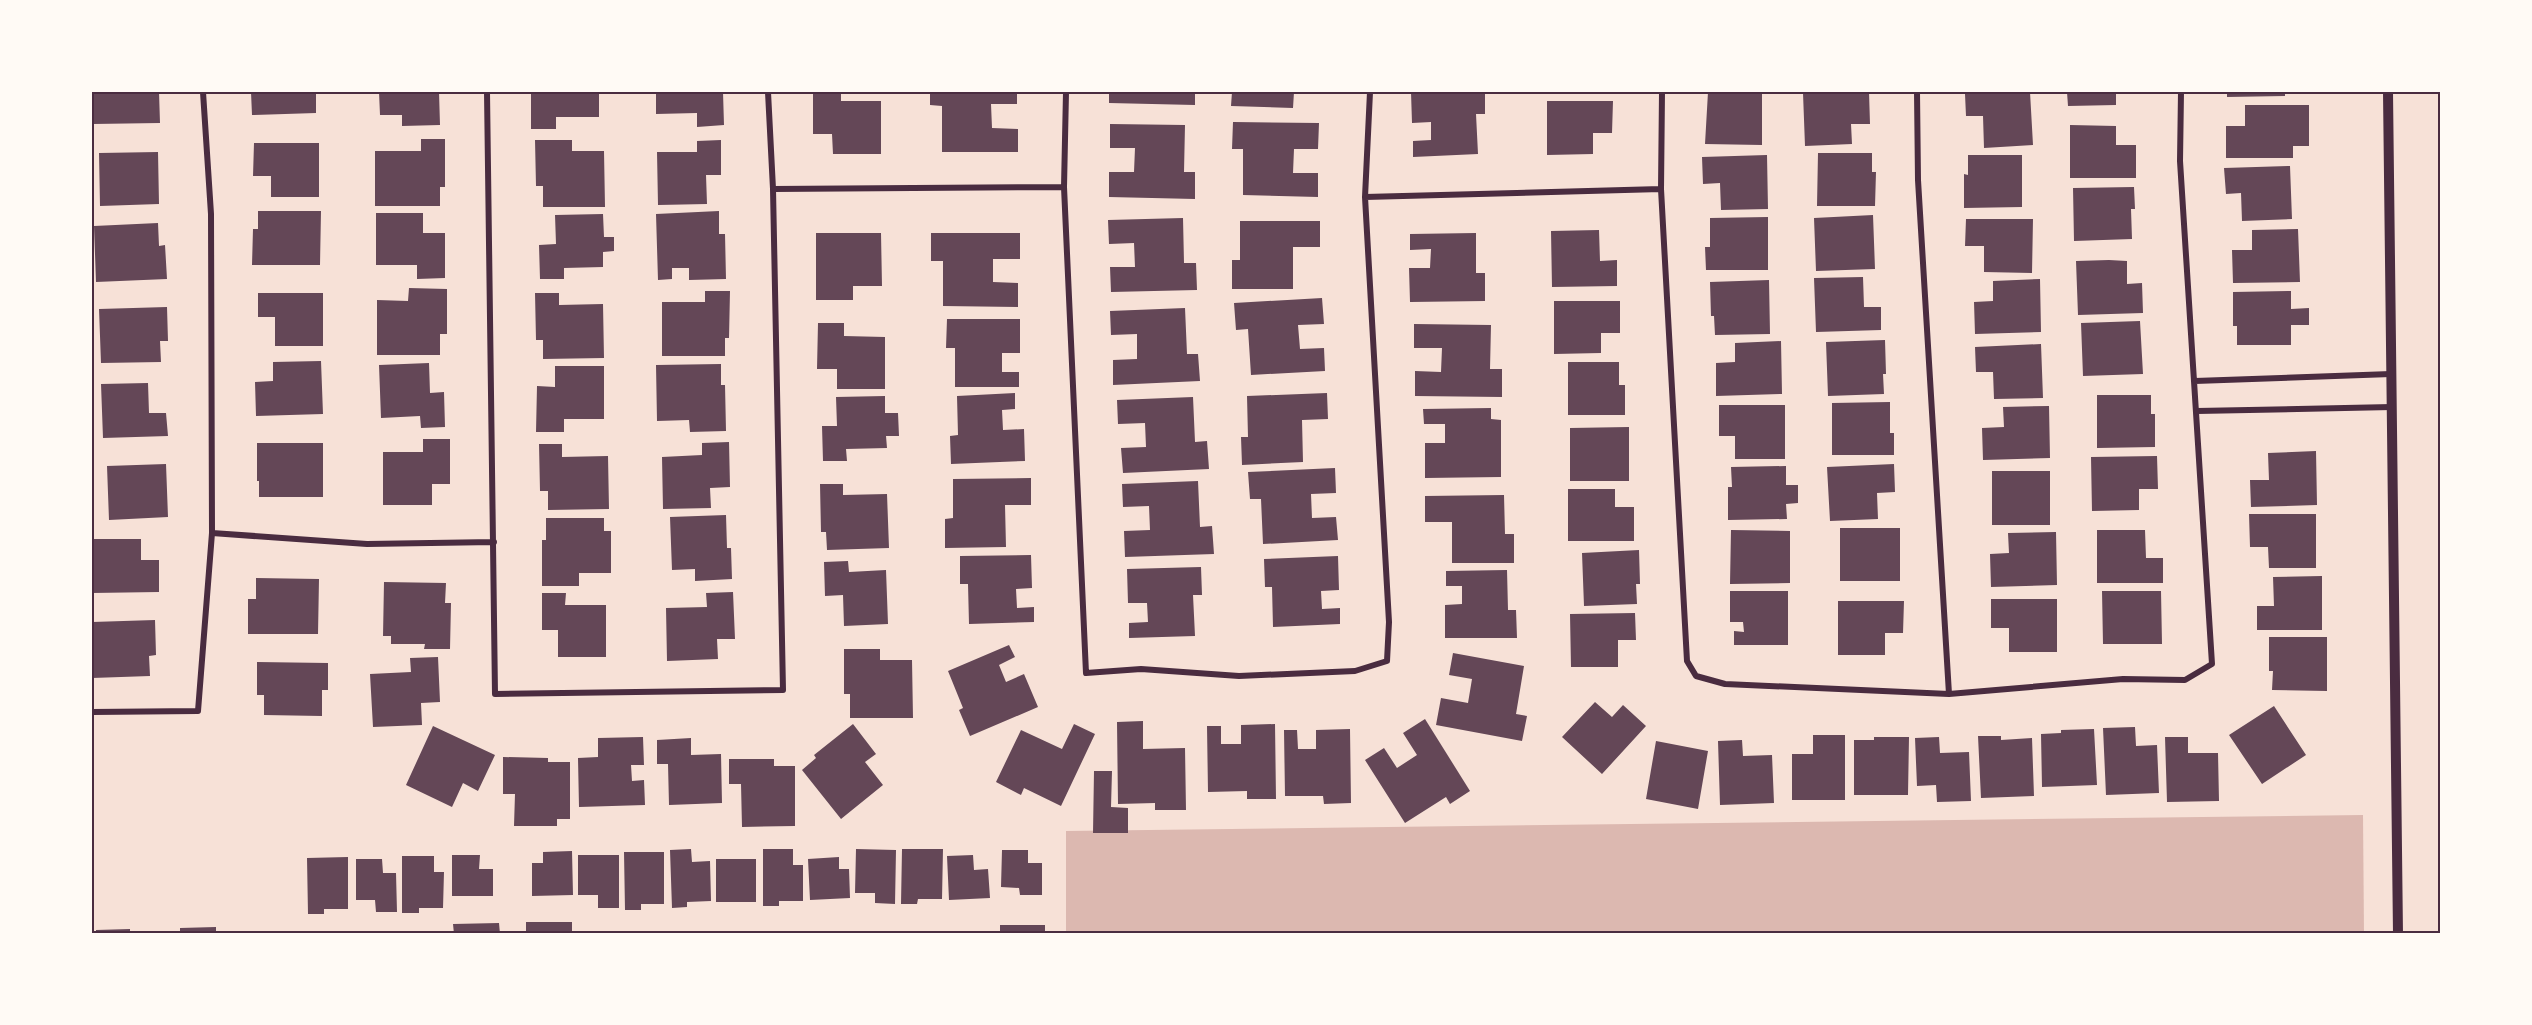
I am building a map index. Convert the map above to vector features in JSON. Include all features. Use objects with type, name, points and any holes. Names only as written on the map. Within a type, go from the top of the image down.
[{"type":"street","points":[[92,712],[198,711],[212,533],[211,214],[203,92]]},
{"type":"street","points":[[487,92],[495,694],[783,690],[773,189],[768,92]]},
{"type":"street","points":[[1066,92],[1064,187],[1086,673],[1141,669],[1239,676],[1355,671],[1387,661],[1389,622],[1365,196],[1370,92]]},
{"type":"street","points":[[1662,92],[1661,189],[1687,661],[1696,676],[1725,684],[1949,694],[2123,679],[2185,680],[2212,664],[2180,161],[2181,92]]},
{"type":"street","points":[[1917,92],[1918,180],[1949,694]]},
{"type":"street","points":[[2388,92],[2398,933]]},
{"type":"street","points":[[773,189],[1064,187]]},
{"type":"street","points":[[1365,196],[1661,189]]},
{"type":"street","points":[[2195,381],[2391,374]]},
{"type":"street","points":[[2197,411],[2392,408]]},
{"type":"street","points":[[212,533],[367,544],[494,542]]},
{"type":"street","points":[[897,933],[961,933]]},
{"type":"shaded area","points":[[2363,815],[2364,933],[1066,933],[1066,831]]},
{"type":"building","points":[[93,92],[159,92],[160,123],[93,124]]},
{"type":"building","points":[[251,92],[316,92],[316,113],[252,115]]},
{"type":"building","points":[[379,92],[439,92],[440,125],[402,126],[402,115],[380,115]]},
{"type":"building","points":[[531,92],[599,92],[599,117],[556,117],[556,129],[531,129]]},
{"type":"building","points":[[656,92],[723,92],[724,125],[697,127],[697,113],[656,114]]},
{"type":"building","points":[[813,92],[841,92],[841,101],[881,101],[881,154],[833,154],[832,134],[813,134]]},
{"type":"building","points":[[930,92],[1017,92],[1017,104],[991,104],[992,128],[1018,129],[1018,152],[942,152],[942,106],[930,105]]},
{"type":"building","points":[[1109,92],[1195,92],[1195,105],[1109,103]]},
{"type":"building","points":[[1232,92],[1294,92],[1293,108],[1231,106]]},
{"type":"building","points":[[1411,92],[1485,92],[1485,114],[1476,114],[1478,154],[1413,157],[1413,141],[1431,140],[1431,122],[1412,123]]},
{"type":"building","points":[[1708,92],[1762,92],[1762,145],[1705,144]]},
{"type":"building","points":[[1869,92],[1870,124],[1851,124],[1852,144],[1805,146],[1803,93]]},
{"type":"building","points":[[2030,92],[2033,145],[1984,148],[1983,116],[1966,116],[1965,94]]},
{"type":"building","points":[[2067,92],[2116,92],[2116,105],[2068,106]]},
{"type":"building","points":[[2227,92],[2285,92],[2285,96],[2227,97]]},
{"type":"building","points":[[1547,101],[1613,101],[1612,133],[1593,133],[1593,154],[1547,155]]},
{"type":"building","points":[[2245,105],[2309,105],[2309,146],[2293,146],[2293,158],[2226,158],[2226,126],[2245,126]]},
{"type":"building","points":[[1233,122],[1319,123],[1318,149],[1294,149],[1293,173],[1318,173],[1318,197],[1243,195],[1243,149],[1232,149]]},
{"type":"building","points":[[1110,124],[1185,125],[1184,172],[1195,172],[1195,199],[1109,197],[1109,172],[1134,172],[1135,148],[1110,148]]},
{"type":"building","points":[[2070,125],[2116,126],[2116,145],[2136,145],[2136,178],[2070,178]]},
{"type":"building","points":[[421,139],[445,139],[445,187],[440,187],[440,206],[375,206],[375,151],[421,151]]},
{"type":"building","points":[[535,140],[572,140],[572,151],[604,151],[605,207],[543,207],[543,186],[536,186]]},
{"type":"building","points":[[721,140],[721,175],[706,175],[707,204],[658,205],[657,152],[697,152],[697,141]]},
{"type":"building","points":[[254,143],[319,143],[319,197],[271,197],[271,176],[253,176]]},
{"type":"building","points":[[158,152],[159,204],[100,206],[99,153]]},
{"type":"building","points":[[1818,153],[1872,153],[1872,172],[1876,172],[1875,206],[1817,206]]},
{"type":"building","points":[[1767,155],[1768,209],[1721,210],[1720,183],[1703,184],[1702,157]]},
{"type":"building","points":[[1968,155],[2022,155],[2022,207],[1964,208],[1964,174],[1968,175]]},
{"type":"building","points":[[2290,166],[2292,219],[2242,221],[2241,193],[2226,194],[2224,168]]},
{"type":"building","points":[[2134,187],[2135,209],[2131,209],[2132,239],[2074,241],[2073,188]]},
{"type":"building","points":[[258,211],[321,211],[320,265],[252,265],[253,229],[258,229]]},
{"type":"building","points":[[719,211],[719,234],[725,234],[726,279],[689,280],[689,268],[672,268],[672,279],[658,280],[656,214]]},
{"type":"building","points":[[376,213],[423,213],[423,233],[445,233],[445,278],[417,279],[417,265],[376,265]]},
{"type":"building","points":[[603,214],[604,237],[614,237],[614,251],[603,252],[603,267],[564,268],[564,279],[540,279],[539,245],[556,244],[555,215]]},
{"type":"building","points":[[1873,215],[1875,269],[1816,271],[1814,218]]},
{"type":"building","points":[[1768,217],[1768,270],[1706,270],[1705,247],[1710,247],[1710,218]]},
{"type":"building","points":[[1183,218],[1184,263],[1196,263],[1197,290],[1111,292],[1110,267],[1135,267],[1134,243],[1109,244],[1108,220]]},
{"type":"building","points":[[1966,219],[2033,219],[2032,273],[1984,272],[1984,246],[1965,246]]},
{"type":"building","points":[[1240,221],[1320,221],[1320,247],[1293,247],[1293,289],[1232,289],[1232,260],[1240,260]]},
{"type":"building","points":[[158,223],[159,246],[165,245],[167,279],[96,282],[94,226]]},
{"type":"building","points":[[2298,229],[2300,282],[2233,283],[2232,250],[2252,250],[2252,230]]},
{"type":"building","points":[[1599,230],[1600,261],[1617,260],[1617,286],[1552,287],[1551,231]]},
{"type":"building","points":[[816,233],[881,233],[882,286],[853,286],[853,300],[816,300]]},
{"type":"building","points":[[931,233],[1020,233],[1020,259],[993,259],[993,282],[1018,283],[1018,307],[943,306],[943,261],[931,261]]},
{"type":"building","points":[[1476,233],[1476,273],[1485,273],[1485,301],[1410,302],[1409,268],[1430,268],[1431,249],[1410,250],[1410,234]]},
{"type":"building","points":[[2076,261],[2127,261],[2127,284],[2142,283],[2143,313],[2078,315]]},
{"type":"building","points":[[1863,277],[1864,307],[1881,307],[1881,330],[1816,332],[1814,278]]},
{"type":"building","points":[[2040,279],[2041,332],[1975,334],[1974,302],[1993,301],[1993,281]]},
{"type":"building","points":[[1769,280],[1770,334],[1715,335],[1714,316],[1711,316],[1710,282]]},
{"type":"building","points":[[409,288],[447,289],[447,334],[440,334],[440,355],[377,355],[377,300],[408,301]]},
{"type":"building","points":[[705,291],[730,291],[729,338],[725,338],[725,356],[662,356],[662,302],[705,302]]},
{"type":"building","points":[[2291,291],[2291,309],[2309,308],[2309,325],[2291,325],[2291,345],[2237,345],[2237,326],[2233,326],[2233,292]]},
{"type":"building","points":[[258,293],[323,293],[323,346],[275,346],[275,317],[258,317]]},
{"type":"building","points":[[535,293],[559,293],[559,305],[603,304],[604,358],[543,359],[543,340],[536,340]]},
{"type":"building","points":[[1322,298],[1324,324],[1298,325],[1300,349],[1324,348],[1325,371],[1251,375],[1248,329],[1236,330],[1234,303]]},
{"type":"building","points":[[1554,301],[1620,301],[1620,333],[1601,333],[1601,353],[1554,354]]},
{"type":"building","points":[[167,307],[168,341],[160,341],[161,362],[101,363],[99,309]]},
{"type":"building","points":[[1185,308],[1187,354],[1198,354],[1200,381],[1113,385],[1113,360],[1137,359],[1137,334],[1111,335],[1110,311]]},
{"type":"building","points":[[947,319],[1020,319],[1020,353],[1002,353],[1002,372],[1019,372],[1019,387],[955,387],[955,348],[946,348]]},
{"type":"building","points":[[2140,321],[2143,374],[2083,376],[2081,323]]},
{"type":"building","points":[[818,323],[844,323],[844,336],[885,337],[885,389],[837,389],[837,369],[817,369]]},
{"type":"building","points":[[1414,324],[1491,325],[1490,369],[1502,369],[1502,397],[1415,396],[1415,371],[1441,372],[1442,348],[1414,348]]},
{"type":"building","points":[[1885,340],[1884,394],[1828,396],[1826,342]]},
{"type":"building","points":[[1781,341],[1782,394],[1716,396],[1716,363],[1735,362],[1735,343]]},
{"type":"building","points":[[2041,344],[2043,398],[1994,399],[1993,372],[1976,372],[1975,347]]},
{"type":"building","points":[[321,361],[323,414],[256,416],[255,382],[273,381],[273,362]]},
{"type":"building","points":[[1568,362],[1619,362],[1619,385],[1625,385],[1625,415],[1568,415]]},
{"type":"building","points":[[429,363],[430,393],[444,392],[445,427],[421,428],[420,416],[381,418],[379,365]]},
{"type":"building","points":[[721,364],[721,385],[725,385],[726,431],[690,432],[689,420],[657,421],[656,365]]},
{"type":"building","points":[[555,366],[604,366],[604,419],[564,419],[564,432],[536,432],[537,386],[555,387]]},
{"type":"building","points":[[148,383],[149,413],[166,413],[168,436],[103,438],[101,384]]},
{"type":"building","points":[[1015,393],[1015,409],[1002,410],[1003,430],[1024,429],[1025,461],[951,464],[950,436],[958,435],[957,396]]},
{"type":"building","points":[[1327,393],[1328,419],[1302,420],[1303,462],[1242,465],[1241,437],[1248,437],[1247,396]]},
{"type":"building","points":[[2097,395],[2151,395],[2151,414],[2155,414],[2155,447],[2097,448]]},
{"type":"building","points":[[885,396],[885,413],[898,413],[899,436],[886,436],[887,448],[846,449],[847,461],[823,461],[822,426],[837,426],[836,397]]},
{"type":"building","points":[[1193,397],[1195,442],[1207,441],[1209,469],[1123,473],[1121,448],[1146,447],[1145,423],[1118,424],[1117,400]]},
{"type":"building","points":[[1890,402],[1890,433],[1894,433],[1894,455],[1832,455],[1832,403]]},
{"type":"building","points":[[1719,405],[1785,405],[1785,459],[1735,459],[1735,436],[1719,436]]},
{"type":"building","points":[[2049,406],[2050,458],[1983,460],[1982,428],[2004,427],[2003,407]]},
{"type":"building","points":[[1491,408],[1491,419],[1501,420],[1501,477],[1425,478],[1425,443],[1445,443],[1445,424],[1424,424],[1423,409]]},
{"type":"building","points":[[1629,427],[1629,481],[1570,481],[1570,428]]},
{"type":"building","points":[[423,439],[450,439],[450,484],[432,484],[432,505],[383,505],[383,452],[423,452]]},
{"type":"building","points":[[729,442],[730,487],[710,488],[711,508],[663,509],[662,457],[702,455],[702,443]]},
{"type":"building","points":[[257,443],[323,443],[323,497],[259,497]]},
{"type":"building","points":[[539,444],[562,444],[562,457],[608,456],[609,509],[548,510],[548,491],[540,491]]},
{"type":"building","points":[[2316,451],[2317,505],[2251,507],[2250,480],[2269,480],[2268,453]]},
{"type":"building","points":[[2157,456],[2158,489],[2139,489],[2139,510],[2092,511],[2091,457]]},
{"type":"building","points":[[166,464],[168,517],[109,520],[107,466]]},
{"type":"building","points":[[1894,464],[1895,492],[1877,493],[1878,519],[1830,521],[1827,467]]},
{"type":"building","points":[[1786,466],[1786,485],[1798,485],[1798,503],[1786,504],[1787,519],[1728,520],[1728,487],[1732,487],[1731,467]]},
{"type":"building","points":[[1335,468],[1336,493],[1311,494],[1312,518],[1336,517],[1338,540],[1263,544],[1261,499],[1250,499],[1248,472]]},
{"type":"building","points":[[1992,471],[2050,471],[2050,525],[1992,525]]},
{"type":"building","points":[[1031,478],[1031,505],[1005,505],[1006,547],[945,548],[945,519],[953,518],[953,479]]},
{"type":"building","points":[[1198,481],[1200,527],[1212,526],[1214,554],[1125,557],[1124,531],[1150,530],[1149,506],[1123,507],[1122,484]]},
{"type":"building","points":[[820,484],[843,484],[843,495],[887,494],[889,548],[827,550],[826,532],[821,532]]},
{"type":"building","points":[[1568,489],[1615,489],[1615,507],[1634,507],[1634,541],[1568,541]]},
{"type":"building","points":[[1504,495],[1505,534],[1514,534],[1514,563],[1452,563],[1452,522],[1425,522],[1425,496]]},
{"type":"building","points":[[2249,514],[2316,514],[2316,568],[2269,568],[2268,547],[2250,547]]},
{"type":"building","points":[[726,515],[727,548],[731,548],[732,579],[695,581],[695,569],[672,570],[670,517]]},
{"type":"building","points":[[546,518],[604,518],[604,531],[611,531],[611,573],[579,573],[579,586],[542,586],[542,540],[546,540]]},
{"type":"building","points":[[1840,528],[1900,528],[1900,581],[1840,581]]},
{"type":"building","points":[[1731,530],[1790,531],[1790,583],[1730,584]]},
{"type":"building","points":[[2097,530],[2145,530],[2146,558],[2163,558],[2163,583],[2097,583]]},
{"type":"building","points":[[2056,532],[2057,585],[1991,587],[1990,554],[2009,553],[2008,533]]},
{"type":"building","points":[[92,539],[141,539],[141,560],[159,560],[159,592],[92,593]]},
{"type":"building","points":[[1639,550],[1640,584],[1636,584],[1637,604],[1584,606],[1582,553]]},
{"type":"building","points":[[1031,555],[1032,588],[1016,589],[1017,608],[1034,607],[1034,622],[969,624],[968,584],[960,584],[960,556]]},
{"type":"building","points":[[1338,556],[1339,590],[1321,591],[1322,609],[1340,608],[1340,624],[1273,627],[1272,587],[1265,587],[1264,559]]},
{"type":"building","points":[[848,561],[849,572],[886,570],[888,624],[844,626],[843,595],[825,596],[824,562]]},
{"type":"building","points":[[1201,567],[1202,595],[1193,595],[1195,636],[1129,638],[1129,623],[1148,622],[1147,603],[1128,603],[1127,569]]},
{"type":"building","points":[[1507,570],[1508,610],[1516,610],[1517,638],[1445,638],[1445,605],[1462,604],[1462,586],[1446,586],[1446,571]]},
{"type":"building","points":[[2322,576],[2322,630],[2257,630],[2257,606],[2274,606],[2273,577]]},
{"type":"building","points":[[256,578],[319,579],[318,634],[248,634],[248,599],[256,599]]},
{"type":"building","points":[[384,582],[446,583],[445,603],[451,603],[450,649],[424,649],[425,644],[391,644],[391,636],[383,636]]},
{"type":"building","points":[[1730,591],[1788,591],[1788,645],[1734,645],[1734,631],[1744,632],[1743,622],[1730,622]]},
{"type":"building","points":[[2102,591],[2161,591],[2162,644],[2103,644]]},
{"type":"building","points":[[733,592],[735,639],[717,639],[718,659],[667,661],[666,608],[707,607],[706,593]]},
{"type":"building","points":[[542,593],[566,593],[565,605],[606,605],[606,657],[558,657],[558,630],[542,630]]},
{"type":"building","points":[[1991,599],[2057,599],[2057,652],[2009,652],[2009,628],[1991,628]]},
{"type":"building","points":[[1838,601],[1904,601],[1903,633],[1885,633],[1885,655],[1838,655]]},
{"type":"building","points":[[1635,613],[1636,640],[1618,640],[1618,667],[1571,667],[1570,614]]},
{"type":"building","points":[[155,620],[156,655],[149,656],[150,676],[92,678],[92,622]]},
{"type":"building","points":[[2269,637],[2327,637],[2327,691],[2272,690],[2273,671],[2269,671]]},
{"type":"building","points":[[1009,645],[1015,657],[999,665],[1006,682],[1024,674],[1038,707],[970,736],[959,710],[963,708],[948,671]]},
{"type":"building","points":[[844,649],[880,649],[880,660],[912,660],[913,718],[850,718],[850,694],[844,694]]},
{"type":"building","points":[[1453,653],[1524,666],[1516,714],[1527,716],[1522,741],[1436,725],[1441,698],[1468,703],[1472,679],[1449,675]]},
{"type":"building","points":[[438,657],[440,702],[421,703],[422,725],[373,727],[370,674],[411,672],[410,658]]},
{"type":"building","points":[[257,662],[328,663],[328,690],[322,690],[322,716],[264,715],[264,695],[257,695]]},
{"type":"building","points":[[1595,702],[1612,717],[1623,705],[1646,726],[1602,774],[1562,737]]},
{"type":"building","points":[[2274,706],[2306,755],[2262,784],[2229,735]]},
{"type":"building","points":[[1425,719],[1470,791],[1450,804],[1446,797],[1405,823],[1365,760],[1384,748],[1397,768],[1417,755],[1403,733]]},
{"type":"building","points":[[1143,721],[1143,749],[1185,748],[1186,810],[1155,810],[1155,803],[1118,804],[1117,722]]},
{"type":"building","points":[[853,724],[876,754],[865,762],[883,785],[841,819],[802,770],[816,758],[814,755]]},
{"type":"building","points":[[1074,724],[1095,734],[1061,806],[1024,788],[1021,795],[996,782],[1021,730],[1062,749]]},
{"type":"building","points":[[1275,724],[1276,799],[1247,799],[1247,791],[1208,792],[1207,726],[1221,726],[1221,744],[1241,744],[1241,725]]},
{"type":"building","points":[[433,726],[495,755],[478,791],[463,783],[452,807],[406,785]]},
{"type":"building","points":[[2135,727],[2136,746],[2157,745],[2159,793],[2106,795],[2103,728]]},
{"type":"building","points":[[1350,729],[1351,803],[1324,804],[1323,796],[1285,796],[1284,730],[1297,730],[1298,749],[1316,749],[1316,730]]},
{"type":"building","points":[[2094,729],[2097,785],[2042,787],[2041,734],[2061,733],[2061,730]]},
{"type":"building","points":[[1813,735],[1845,735],[1845,800],[1792,800],[1792,754],[1813,754]]},
{"type":"building","points":[[1978,736],[2001,736],[2001,740],[2032,738],[2034,796],[1981,798]]},
{"type":"building","points":[[643,737],[644,765],[631,765],[632,781],[644,780],[645,805],[579,807],[578,758],[598,757],[598,738]]},
{"type":"building","points":[[1874,737],[1909,737],[1908,795],[1854,795],[1854,740],[1874,740]]},
{"type":"building","points":[[1939,737],[1940,753],[1969,752],[1971,801],[1937,802],[1936,785],[1917,786],[1915,738]]},
{"type":"building","points":[[2165,737],[2188,737],[2188,753],[2218,753],[2219,801],[2167,802]]},
{"type":"building","points":[[691,738],[691,755],[721,754],[722,803],[669,805],[668,764],[657,764],[657,740]]},
{"type":"building","points":[[1742,740],[1743,756],[1772,755],[1774,803],[1720,805],[1718,741]]},
{"type":"building","points":[[1656,741],[1708,751],[1698,809],[1646,799]]},
{"type":"building","points":[[503,757],[548,758],[548,762],[570,762],[570,819],[557,819],[557,826],[514,826],[515,794],[503,794]]},
{"type":"building","points":[[729,759],[774,759],[774,766],[795,766],[795,826],[742,827],[741,784],[729,784]]},
{"type":"building","points":[[1094,771],[1112,771],[1111,807],[1128,808],[1128,833],[1093,833]]},
{"type":"building","points":[[691,849],[692,862],[710,861],[711,901],[687,902],[687,907],[672,908],[670,850]]},
{"type":"building","points":[[763,849],[793,849],[793,865],[803,865],[803,901],[779,901],[779,906],[763,906]]},
{"type":"building","points":[[856,849],[896,850],[895,904],[875,903],[875,893],[855,893]]},
{"type":"building","points":[[902,849],[943,849],[942,899],[918,899],[917,904],[901,904]]},
{"type":"building","points":[[1002,850],[1028,850],[1028,863],[1042,863],[1042,895],[1020,895],[1019,888],[1001,887]]},
{"type":"building","points":[[572,851],[573,895],[532,896],[532,863],[543,863],[543,852]]},
{"type":"building","points":[[624,852],[664,852],[664,904],[641,904],[641,910],[625,910]]},
{"type":"building","points":[[452,855],[480,855],[479,869],[493,869],[493,896],[452,896]]},
{"type":"building","points":[[578,855],[619,855],[619,908],[598,908],[598,895],[578,895]]},
{"type":"building","points":[[973,855],[974,870],[988,869],[990,898],[949,900],[947,856]]},
{"type":"building","points":[[402,856],[434,856],[434,872],[444,872],[443,908],[419,908],[419,913],[402,913]]},
{"type":"building","points":[[348,857],[348,909],[324,909],[324,914],[308,914],[307,858]]},
{"type":"building","points":[[839,857],[839,869],[849,869],[850,898],[810,900],[808,859]]},
{"type":"building","points":[[356,859],[382,859],[383,873],[396,873],[397,912],[376,912],[375,900],[356,900]]},
{"type":"building","points":[[716,859],[756,859],[756,902],[716,902]]},
{"type":"building","points":[[526,922],[572,922],[572,934],[526,934]]},
{"type":"building","points":[[499,923],[500,934],[454,934],[453,924]]},
{"type":"building","points":[[1000,925],[1045,925],[1045,934],[1000,934]]},
{"type":"building","points":[[216,927],[216,934],[180,934],[180,928]]},
{"type":"building","points":[[130,929],[130,934],[96,934],[96,930]]}]
